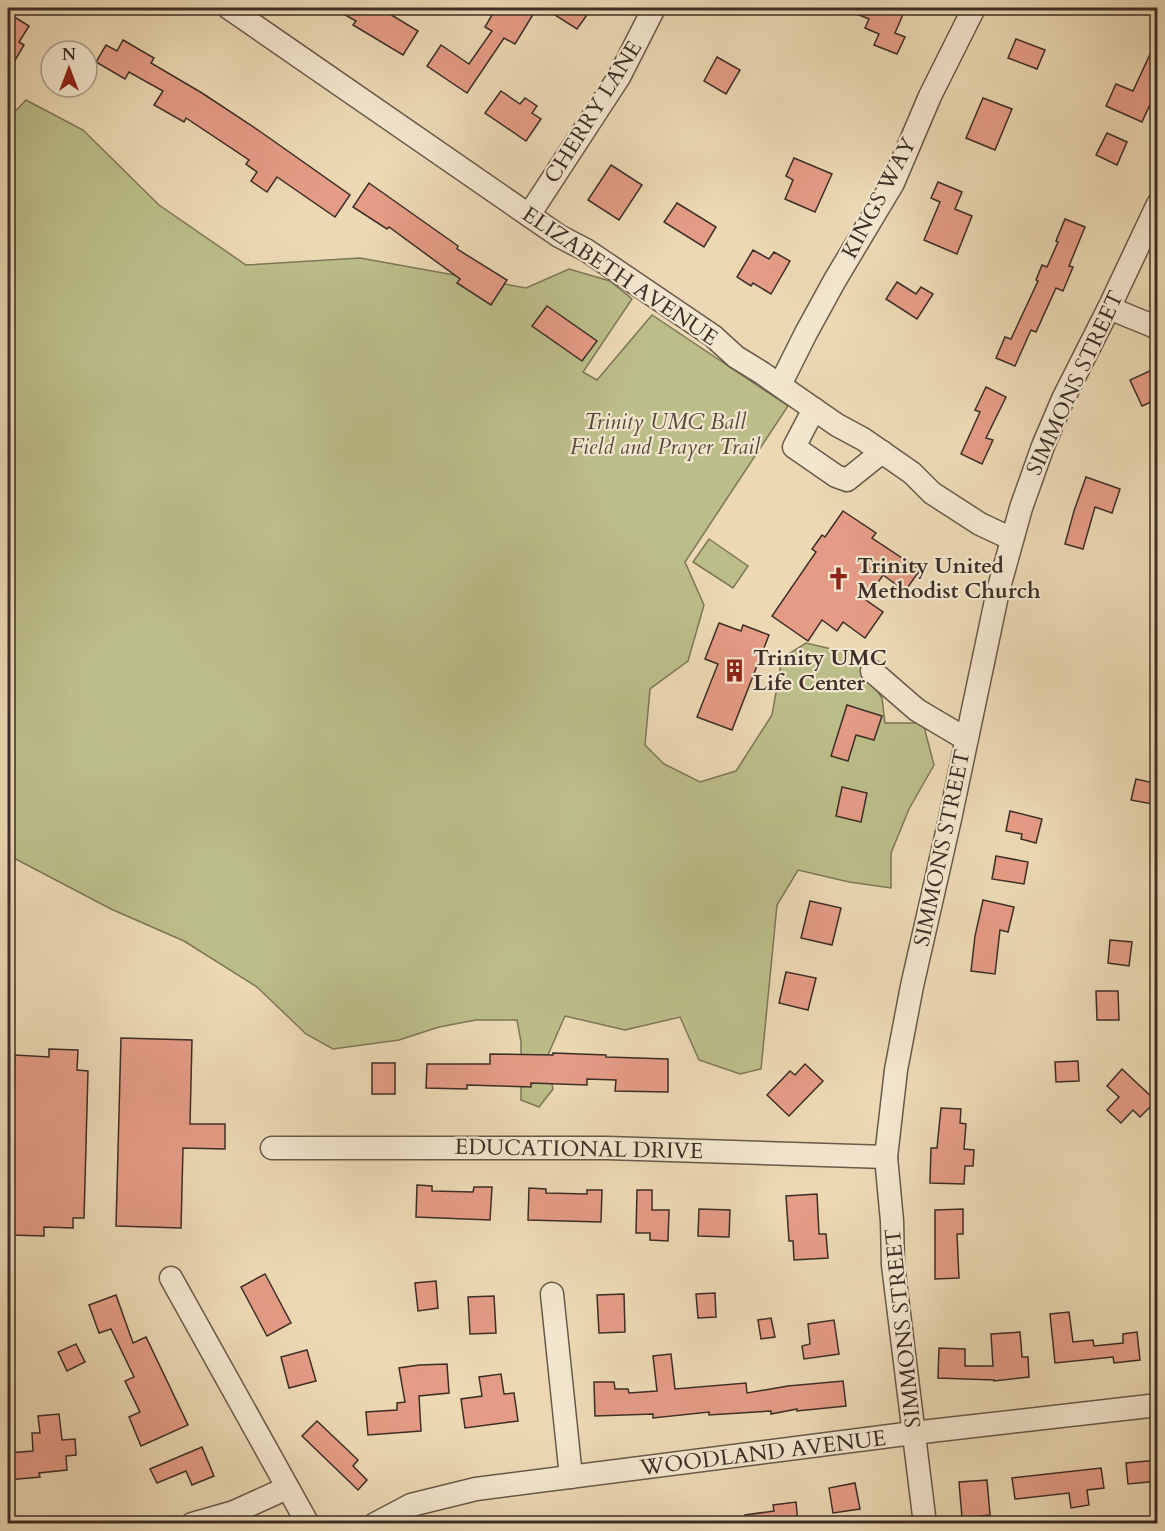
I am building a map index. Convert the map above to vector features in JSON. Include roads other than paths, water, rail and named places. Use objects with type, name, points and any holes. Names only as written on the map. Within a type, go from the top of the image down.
[{"type":"street","name":"ELIZABETH AVENUE","points":[[229,8],[559,236],[586,250],[712,336],[736,357],[882,452],[912,473],[932,493],[980,524],[1012,539]]},
{"type":"street","name":"CHERRY LANE","points":[[529,215],[619,77],[654,8]]},
{"type":"street","name":"KINGS WAY","points":[[780,385],[830,288],[893,183],[930,96],[974,8]]},
{"type":"street","name":"SIMMONS STREET","points":[[925,1524],[893,1265],[892,1221],[886,1157],[896,1070],[998,591],[1021,508],[1063,399],[1158,204]]},
{"type":"street","points":[[1109,308],[1158,328]]},
{"type":"street","points":[[814,409],[794,447],[836,477],[847,480],[882,452]]},
{"type":"street","points":[[872,670],[916,710],[966,739]]},
{"type":"street","name":"EDUCATIONAL DRIVE","points":[[272,1148],[608,1148],[886,1157]]},
{"type":"street","points":[[171,1278],[308,1524]]},
{"type":"street","points":[[552,1294],[571,1478]]},
{"type":"street","name":"WOODLAND AVENUE","points":[[375,1524],[411,1505],[476,1489],[913,1433],[1158,1405]]},
{"type":"street","points":[[192,1524],[234,1512],[287,1488]]},
{"type":"place","name":"Trinity United Methodist Church","points":[[839,579]]},
{"type":"place","name":"Trinity UMC Life Center","points":[[735,671]]},
{"type":"park label","name":"Trinity UMC Ball Field and Prayer Trail","points":[[665,434]]}]
